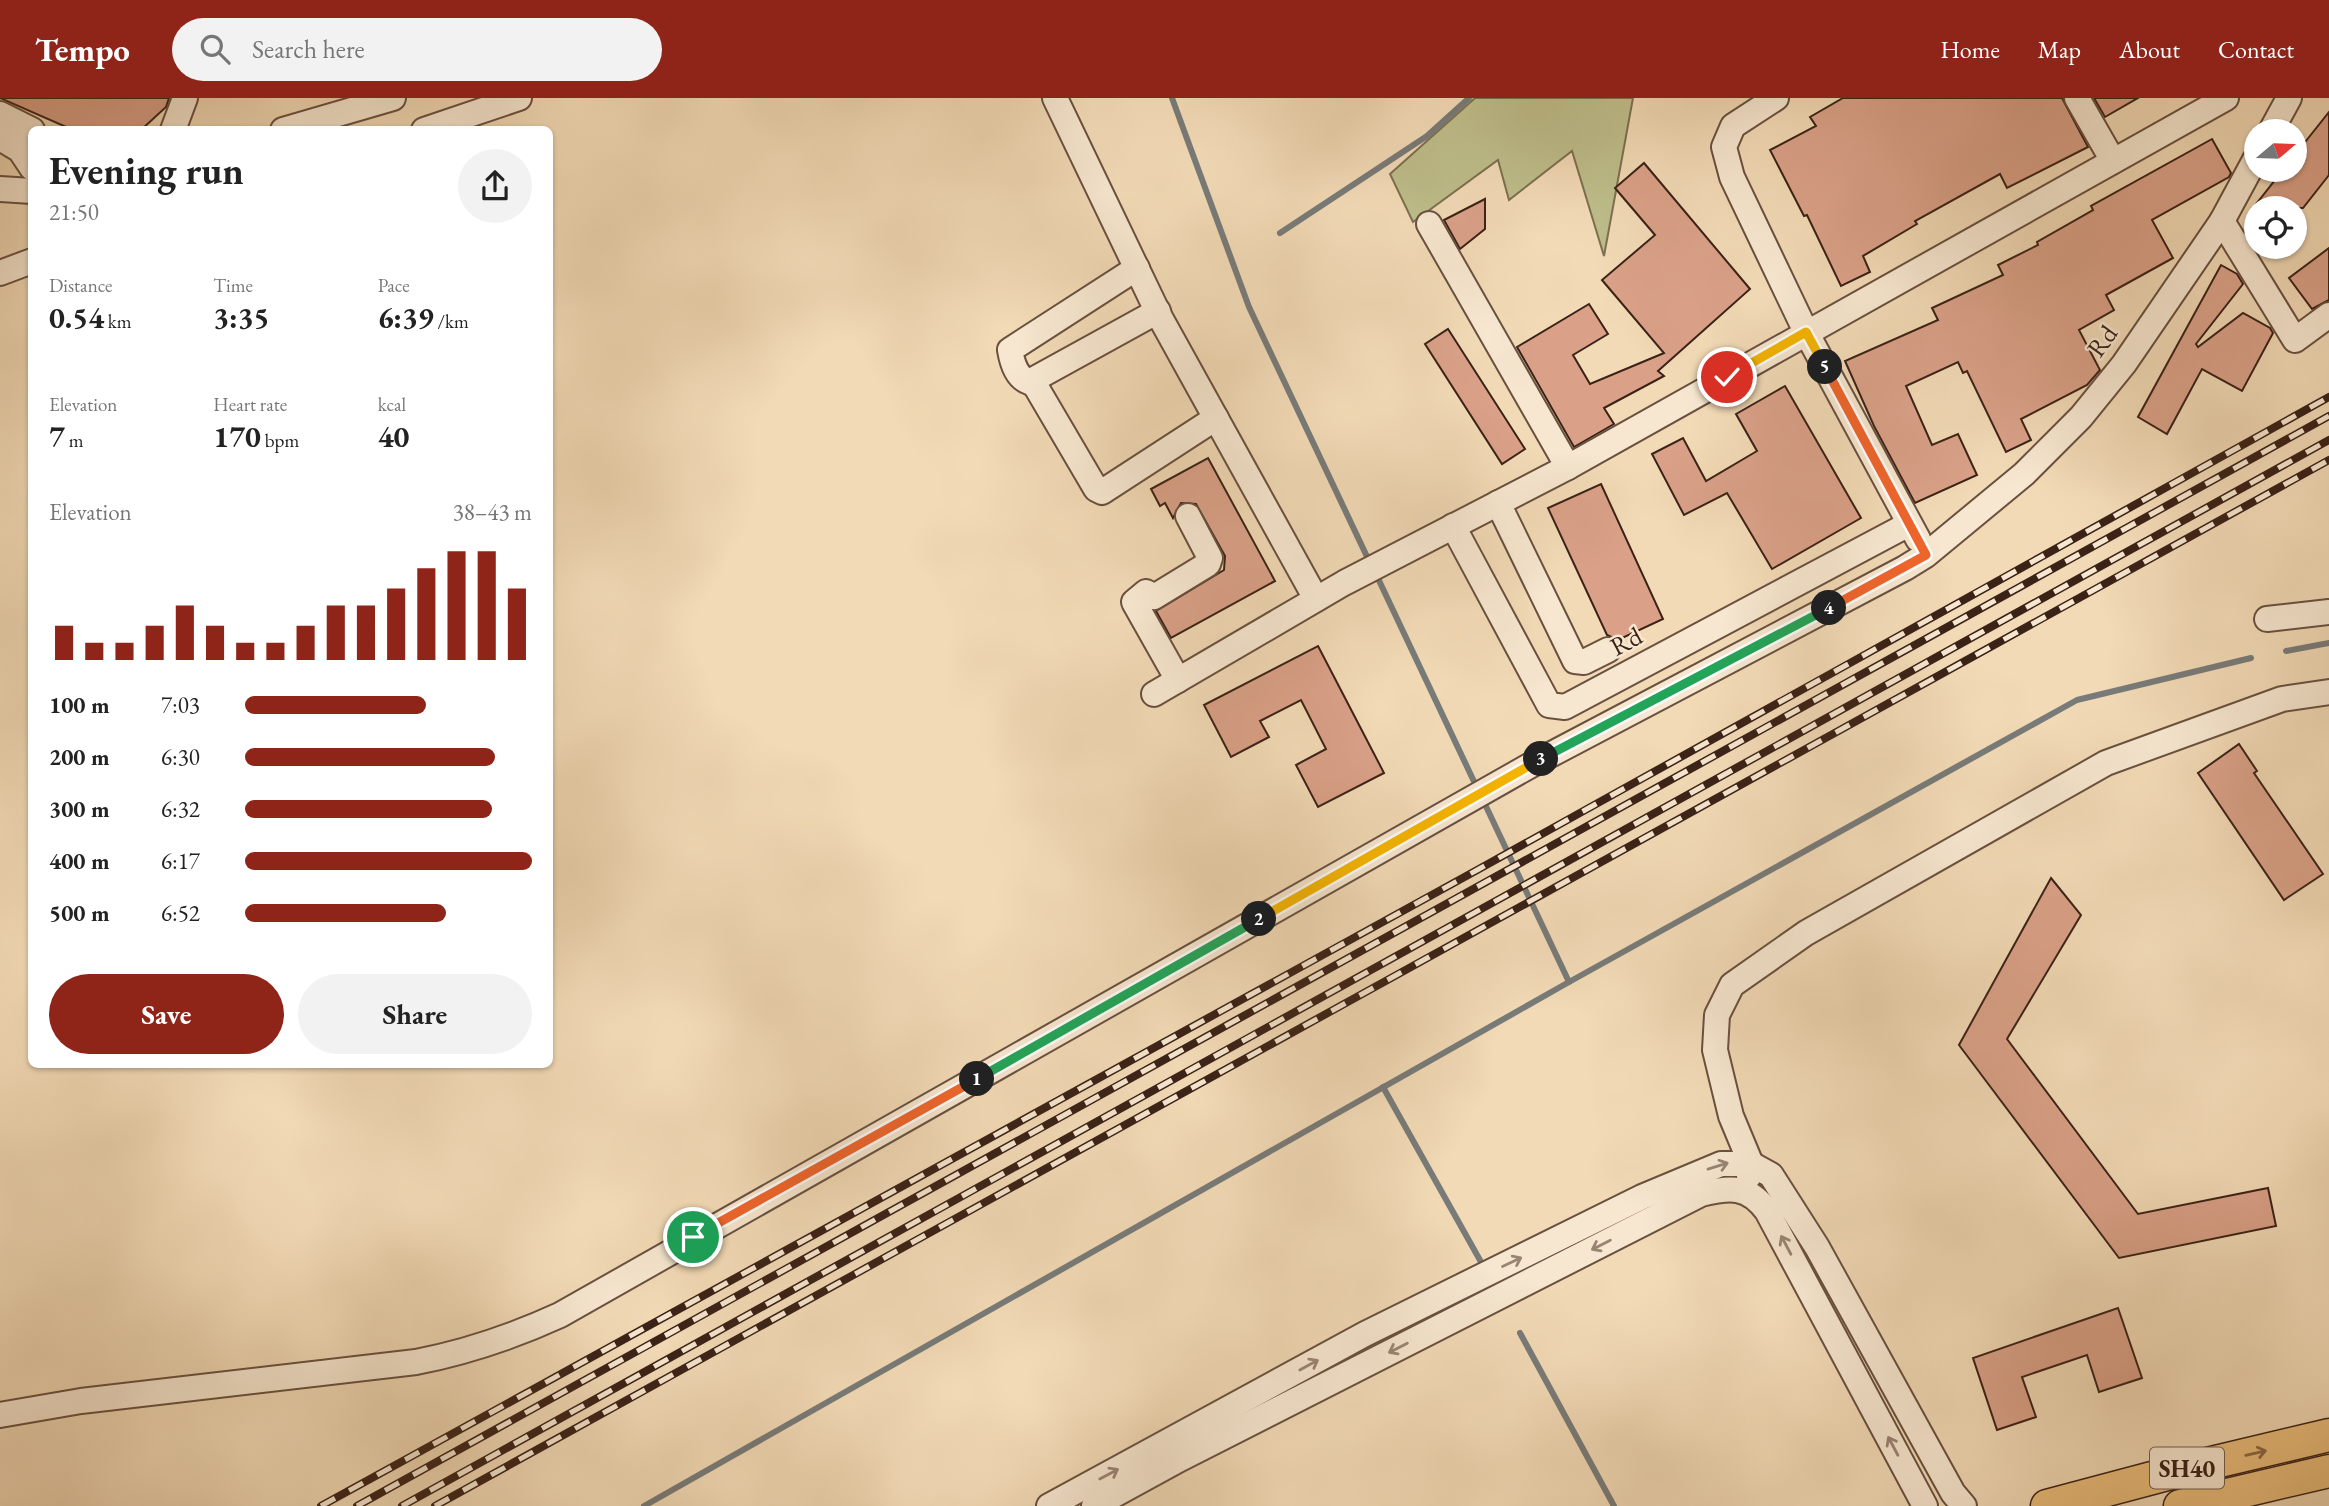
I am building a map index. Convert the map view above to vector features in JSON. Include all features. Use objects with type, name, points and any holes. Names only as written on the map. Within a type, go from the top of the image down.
[{"type":"main road","name":"SH40","points":[[2047,1506],[2186,1469],[2329,1436]]},
{"type":"main road","name":"SH40","points":[[2180,1506],[2329,1471]]},
{"type":"street","points":[[174,126],[185,98]]},
{"type":"street","points":[[297,126],[393,98]]},
{"type":"street","points":[[436,126],[519,98]]},
{"type":"street","points":[[1055,98],[1158,311],[1317,599]]},
{"type":"street","points":[[1776,98],[1732,126],[1724,147],[1732,177],[1806,332],[1926,555]]},
{"type":"street","points":[[2077,98],[2113,161]]},
{"type":"street","points":[[1154,694],[1344,583],[1568,467],[2226,98]]},
{"type":"street","points":[[2278,119],[2289,98]]},
{"type":"street","points":[[0,114],[28,128]]},
{"type":"street","points":[[0,138],[20,150],[28,162]]},
{"type":"street","name":"Rd","points":[[0,1415],[80,1401],[416,1362],[464,1353],[508,1339],[560,1315],[1437,817],[1926,555],[2024,474],[2081,417],[2124,364],[2222,221],[2244,180]]},
{"type":"street","points":[[0,189],[28,191]]},
{"type":"street","points":[[2222,221],[2295,341],[2329,315]]},
{"type":"street","points":[[1429,224],[1568,467]]},
{"type":"street","points":[[0,273],[28,262]]},
{"type":"street","points":[[1137,268],[1010,350],[1019,375],[1024,381],[1032,380],[1158,311]]},
{"type":"street","points":[[1032,380],[1090,480],[1096,489],[1102,492],[1216,418]]},
{"type":"street","points":[[1090,480],[1132,455]]},
{"type":"street","points":[[1498,503],[1575,661],[1584,662],[1608,650]]},
{"type":"street","points":[[1178,680],[1134,602],[1146,592],[1154,597],[1208,564],[1210,558],[1188,516]]},
{"type":"street","name":"Rd","points":[[1453,526],[1549,705],[1564,707],[1909,524]]},
{"type":"street","points":[[2267,619],[2329,612]]},
{"type":"street","points":[[1747,1191],[1751,1164],[1731,1116],[1715,1050],[1717,1015],[1732,985],[1806,933],[2106,763],[2282,699],[2329,692]]},
{"type":"street","points":[[1049,1506],[1365,1334],[1642,1197],[1721,1164],[1751,1164],[1771,1175],[1817,1247],[1953,1493],[1964,1506]]},
{"type":"street","points":[[1094,1506],[1180,1459],[1701,1194],[1727,1188],[1747,1191],[1758,1199],[1775,1224],[1925,1506]]},
{"type":"green space","points":[[1475,98],[1633,98],[1604,256],[1572,151],[1509,200],[1498,160],[1413,222],[1390,174]]},
{"type":"building","points":[[0,98],[169,98],[166,107],[145,126],[64,126]]},
{"type":"building","points":[[1843,98],[2062,98],[2088,147],[2007,188],[2000,174],[1915,221],[1917,224],[1863,256],[1870,272],[1841,286],[1807,215],[1804,216],[1770,150],[1816,126],[1810,117]]},
{"type":"building","points":[[2094,98],[2138,98],[2105,117]]},
{"type":"building","points":[[2329,112],[2329,175],[2307,203],[2307,196],[2262,196],[2274,182],[2307,182],[2307,140]]},
{"type":"building","points":[[2212,139],[2231,173],[2229,177],[2152,220],[2173,258],[2106,295],[2114,310],[2079,330],[2100,370],[2087,385],[2021,419],[2031,440],[2006,452],[1967,371],[1963,373],[1958,362],[1906,386],[1932,445],[1958,434],[1977,475],[1915,503],[1874,426],[1845,361],[1938,320],[1932,308],[2003,275],[1998,265],[2038,245],[2037,242],[2093,210],[2091,206]]},
{"type":"building","points":[[1644,163],[1750,289],[1658,371],[1664,376],[1604,408],[1614,424],[1574,447],[1517,347],[1589,304],[1608,334],[1573,355],[1590,384],[1664,353],[1602,280],[1655,235],[1615,188]]},
{"type":"building","points":[[1485,199],[1485,229],[1460,249],[1444,220]]},
{"type":"building","points":[[2329,248],[2329,300],[2312,309],[2289,278]]},
{"type":"building","points":[[2221,265],[2237,274],[2243,284],[2196,344],[2198,347],[2243,313],[2270,328],[2273,333],[2242,391],[2202,369],[2167,434],[2138,417]]},
{"type":"building","points":[[1448,329],[1525,449],[1502,464],[1425,344]]},
{"type":"building","points":[[1785,386],[1861,518],[1772,569],[1727,493],[1684,515],[1652,454],[1683,438],[1706,481],[1757,451],[1736,414]]},
{"type":"building","points":[[1208,458],[1275,581],[1171,638],[1156,611],[1224,570],[1225,556],[1196,504],[1181,503],[1173,518],[1165,503],[1160,506],[1151,489]]},
{"type":"building","points":[[1601,484],[1663,619],[1618,640],[1607,635],[1548,508]]},
{"type":"building","points":[[1318,646],[1384,773],[1318,807],[1296,765],[1326,749],[1301,700],[1260,721],[1269,737],[1231,757],[1204,705]]},
{"type":"building","points":[[2239,744],[2257,771],[2254,773],[2323,874],[2284,900],[2198,773]]},
{"type":"building","points":[[2051,878],[2081,915],[2007,1039],[2138,1214],[2268,1188],[2276,1226],[2119,1258],[1959,1045]]},
{"type":"building","points":[[2118,1308],[2142,1378],[2099,1392],[2087,1355],[2022,1377],[2036,1417],[1997,1430],[1973,1358]]},
{"type":"waterway","points":[[1172,98],[1249,307],[1370,563]]},
{"type":"waterway","points":[[1280,233],[1427,136],[1469,98]]},
{"type":"waterway","points":[[1375,572],[1478,790]]},
{"type":"waterway","points":[[2286,651],[2329,643]]},
{"type":"waterway","points":[[1569,982],[2077,700],[2251,658]]},
{"type":"waterway","points":[[644,1506],[1569,982],[1483,800]]},
{"type":"waterway","points":[[1383,1087],[1481,1262]]},
{"type":"waterway","points":[[1520,1333],[1614,1506]]},
{"type":"railway","points":[[321,1506],[1479,869],[2329,397]]},
{"type":"railway","points":[[357,1506],[2329,416]]},
{"type":"railway","points":[[402,1506],[2329,440]]},
{"type":"railway","points":[[435,1506],[2329,460]]},
{"type":"route","points":[[693,1237],[1092,1015],[1531,765],[1926,555],[1806,332],[1727,377]]}]
